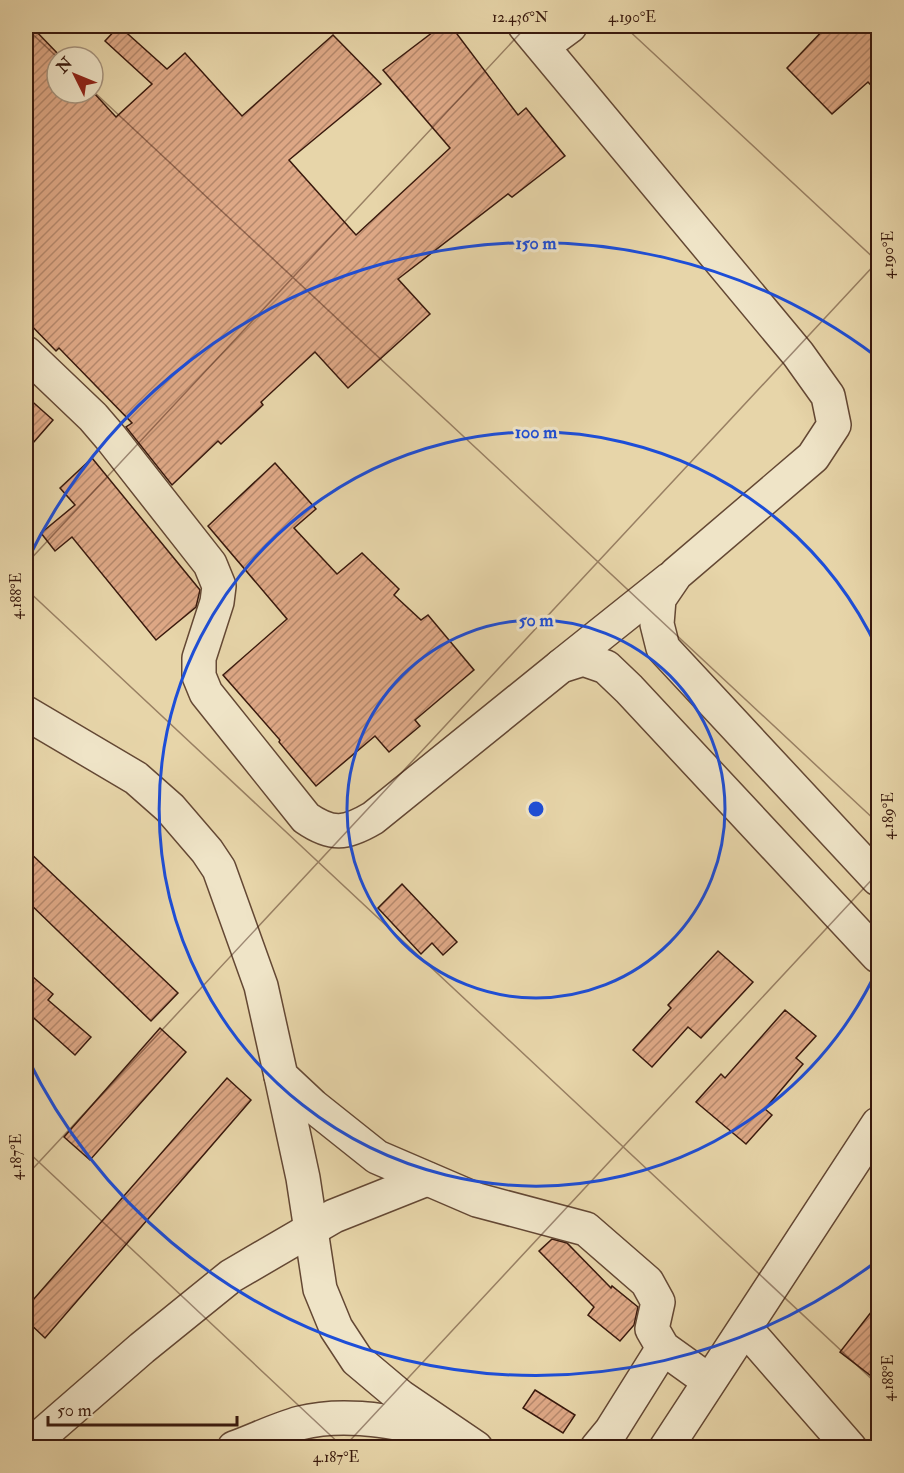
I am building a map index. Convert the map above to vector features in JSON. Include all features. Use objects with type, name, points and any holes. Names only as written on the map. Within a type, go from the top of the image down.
[{"type":"street","points":[[26,353],[93,417],[210,564],[219,586],[217,602],[199,658],[198,676],[206,693],[306,818],[322,829],[339,831],[356,828],[373,818],[676,574],[813,457],[834,425],[828,396],[798,354],[534,36],[570,26]]},
{"type":"street","points":[[676,574],[659,599],[657,624],[663,648],[879,879]]},
{"type":"street","points":[[561,666],[583,659],[606,667],[879,956]]},
{"type":"street","points":[[26,714],[136,777],[170,808],[207,851],[219,869],[261,986],[303,1178],[320,1289],[336,1328],[357,1360],[404,1414],[465,1440]]},
{"type":"street","points":[[281,1076],[313,1106],[377,1157],[477,1200],[586,1229],[647,1282],[658,1302],[652,1329],[663,1348],[709,1381]]},
{"type":"street","points":[[666,1448],[879,1124]]},
{"type":"street","points":[[27,1448],[142,1348],[231,1276],[334,1216],[427,1179]]},
{"type":"street","points":[[746,1329],[850,1448]]},
{"type":"street","points":[[597,1448],[611,1431],[663,1348]]},
{"type":"street","points":[[234,1448],[299,1423],[337,1418],[371,1419],[404,1414]]},
{"type":"street","points":[[375,1448],[404,1414]]},
{"type":"building","points":[[26,26],[31,26],[49,45],[45,45],[45,105],[105,105],[116,117],[152,84],[105,41],[119,26],[167,69],[185,53],[242,116],[333,35],[381,84],[289,160],[356,235],[450,148],[383,70],[441,26],[451,26],[518,115],[526,108],[565,156],[512,197],[508,194],[398,279],[430,314],[348,388],[315,352],[261,402],[263,405],[221,444],[218,441],[172,485],[126,427],[132,423],[59,348],[56,351],[26,320]]},
{"type":"building","points":[[827,26],[879,26],[879,94],[868,82],[832,114],[787,68]]},
{"type":"building","points":[[26,396],[53,420],[26,451]]},
{"type":"building","points":[[92,458],[200,590],[196,607],[156,640],[72,537],[55,551],[41,533],[75,505],[60,488]]},
{"type":"building","points":[[275,463],[316,509],[294,528],[337,574],[362,553],[399,589],[394,595],[421,620],[428,615],[474,670],[415,720],[420,726],[389,752],[375,736],[316,786],[279,742],[280,740],[223,675],[287,619],[208,526]]},
{"type":"building","points":[[26,849],[178,993],[151,1021],[26,900]]},
{"type":"building","points":[[402,884],[457,942],[443,955],[432,943],[421,954],[378,908]]},
{"type":"building","points":[[718,951],[753,982],[701,1038],[688,1027],[652,1067],[633,1050],[671,1008],[668,1005]]},
{"type":"building","points":[[26,971],[53,994],[48,1000],[91,1037],[75,1055],[26,1011]]},
{"type":"building","points":[[785,1010],[816,1036],[796,1058],[803,1064],[765,1109],[772,1115],[746,1144],[696,1102],[721,1074],[725,1078]]},
{"type":"building","points":[[160,1028],[186,1052],[90,1160],[64,1137]]},
{"type":"building","points":[[227,1078],[251,1100],[45,1338],[26,1320],[26,1308]]},
{"type":"building","points":[[552,1239],[567,1243],[611,1288],[612,1286],[638,1307],[634,1325],[620,1341],[588,1315],[594,1307],[539,1251]]},
{"type":"building","points":[[879,1302],[879,1382],[840,1352]]},
{"type":"building","points":[[535,1390],[575,1415],[563,1433],[523,1408]]}]
